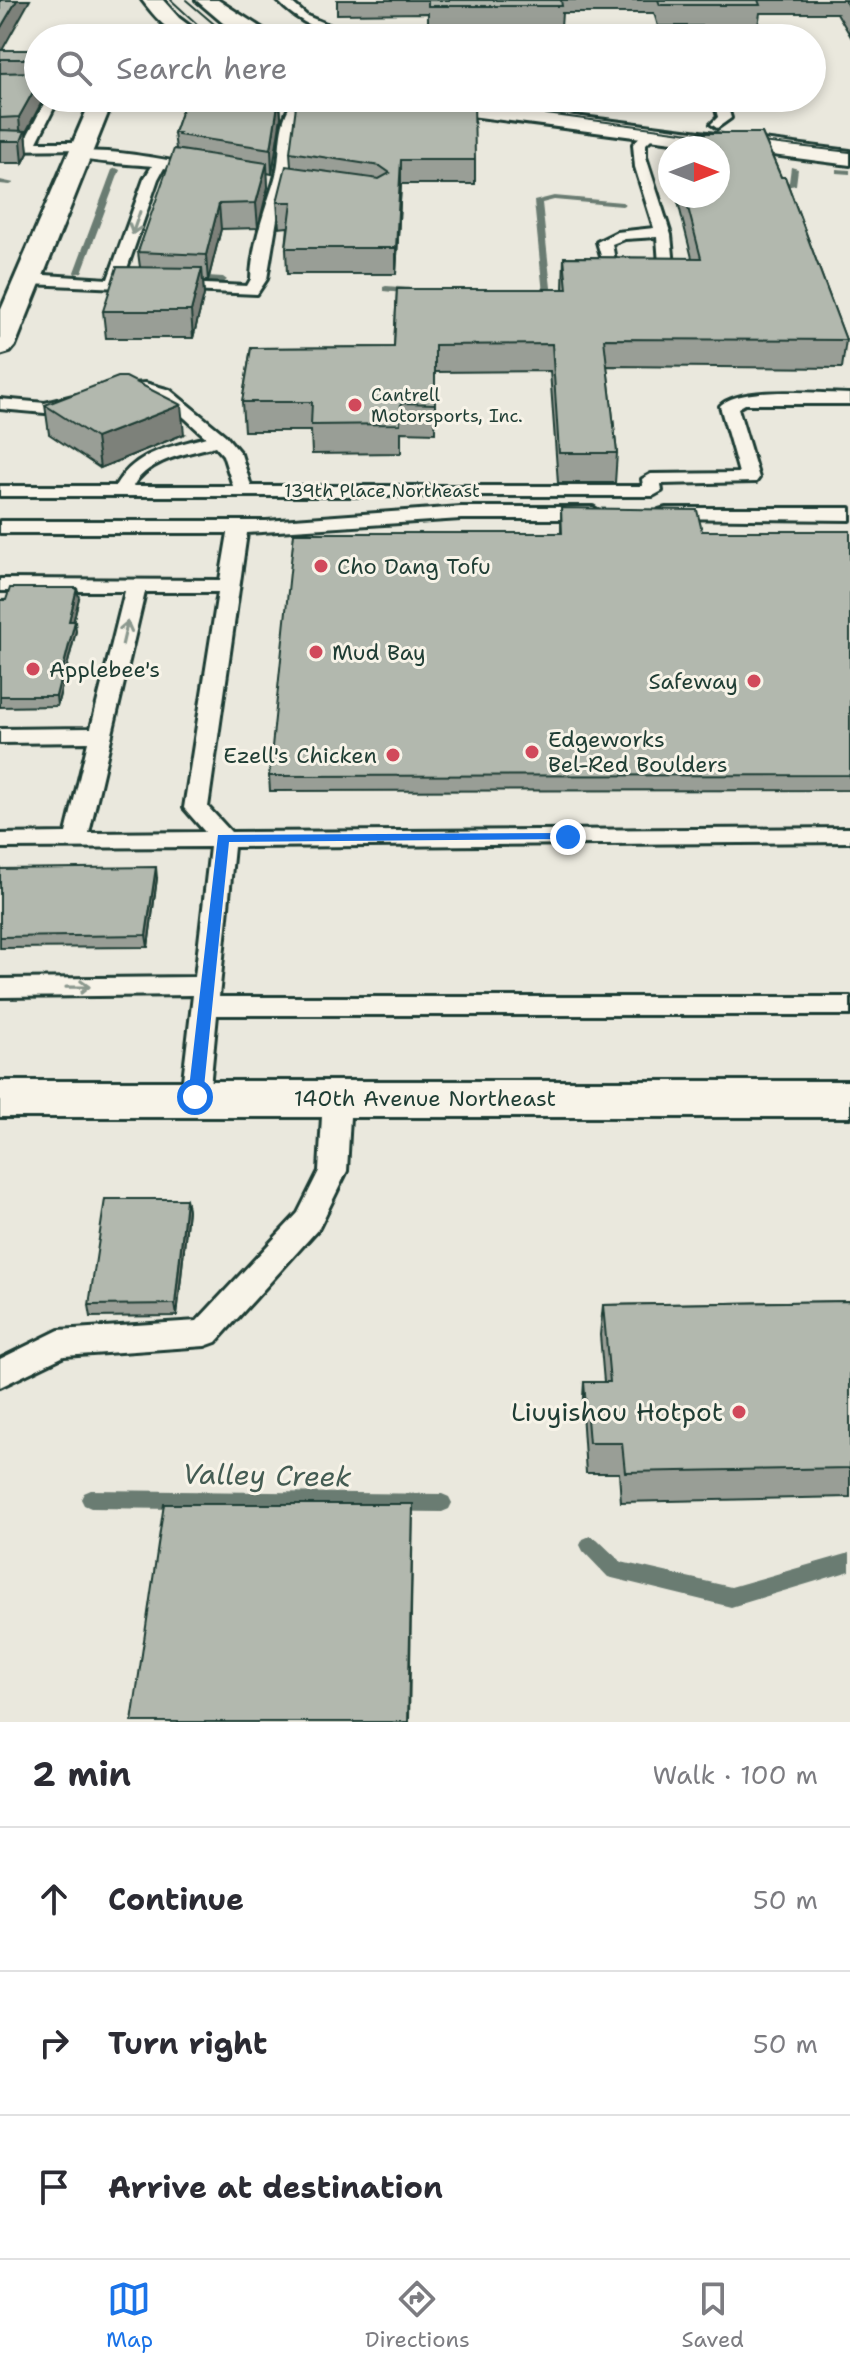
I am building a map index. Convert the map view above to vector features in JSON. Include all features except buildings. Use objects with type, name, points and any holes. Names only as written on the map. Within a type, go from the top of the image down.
[{"type":"street","points":[[152,0],[175,24]]},
{"type":"street","points":[[206,0],[240,24]]},
{"type":"street","points":[[0,346],[97,112]]},
{"type":"street","points":[[489,112],[850,158]]},
{"type":"street","points":[[621,112],[850,141]]},
{"type":"street","name":"140th Avenue Northeast","points":[[0,1099],[850,1099]]},
{"type":"lane","points":[[282,0],[303,18],[318,24]]},
{"type":"lane","points":[[28,146],[46,112]]},
{"type":"lane","points":[[29,279],[252,291],[259,279],[274,195],[281,182],[291,112]]},
{"type":"lane","points":[[717,124],[725,118],[723,112]]},
{"type":"lane","points":[[650,134],[641,140],[638,150],[663,232]]},
{"type":"lane","points":[[0,146],[80,151],[221,173]]},
{"type":"lane","points":[[114,284],[151,179],[161,163]]},
{"type":"lane","points":[[0,404],[45,408],[99,394],[145,388],[164,394],[219,439],[232,454],[244,491]]},
{"type":"lane","name":"139th Place Northeast","points":[[0,491],[653,491],[651,479],[750,478],[729,406],[742,399],[850,399]]},
{"type":"lane","points":[[121,491],[133,471],[149,460],[219,439]]},
{"type":"lane","points":[[0,527],[238,528],[461,513],[616,513]]},
{"type":"lane","points":[[646,513],[850,514]]},
{"type":"lane","points":[[195,1097],[223,838],[196,808],[238,528]]},
{"type":"lane","points":[[0,585],[228,586]]},
{"type":"lane","points":[[76,840],[136,586]]},
{"type":"lane","points":[[0,736],[102,735]]},
{"type":"lane","points":[[0,841],[850,835]]},
{"type":"lane","points":[[0,988],[206,996],[850,1006]]},
{"type":"lane","points":[[0,1374],[59,1343],[205,1333],[309,1220],[333,1171],[337,1098]]},
{"type":"waterway","points":[[772,188],[793,183],[794,169]]},
{"type":"waterway","points":[[78,272],[116,170]]},
{"type":"waterway","points":[[839,171],[850,172]]},
{"type":"waterway","points":[[0,182],[10,183]]},
{"type":"waterway","points":[[537,296],[548,297],[538,201],[554,198],[622,204]]},
{"type":"waterway","points":[[191,278],[223,280]]},
{"type":"waterway","points":[[386,289],[413,291]]},
{"type":"waterway","name":"Valley Creek","points":[[91,1499],[442,1503]]},
{"type":"waterway","name":"Valley Creek","points":[[590,1545],[615,1570],[731,1597],[850,1562]]},
{"type":"tram line","points":[[171,0],[197,24]]},
{"type":"tram line","points":[[186,0],[214,24]]},
{"type":"tram line","points":[[530,112],[713,136]]},
{"type":"tram line","points":[[745,140],[850,152]]},
{"type":"place","name":"Cantrell Motorsports, Inc.","points":[[355,405]]},
{"type":"place","name":"Cho Dang Tofu","points":[[321,566]]},
{"type":"place","name":"Mud Bay","points":[[316,652]]},
{"type":"place","name":"Applebee's","points":[[33,669]]},
{"type":"place","name":"Safeway","points":[[754,681]]},
{"type":"place","name":"Edgeworks Bel-Red Boulders","points":[[532,752]]},
{"type":"place","name":"Ezell's Chicken","points":[[393,755]]},
{"type":"place","name":"Liuyishou Hotpot","points":[[739,1412]]},
{"type":"route","points":[[195,1097],[223,838],[568,837]]}]
